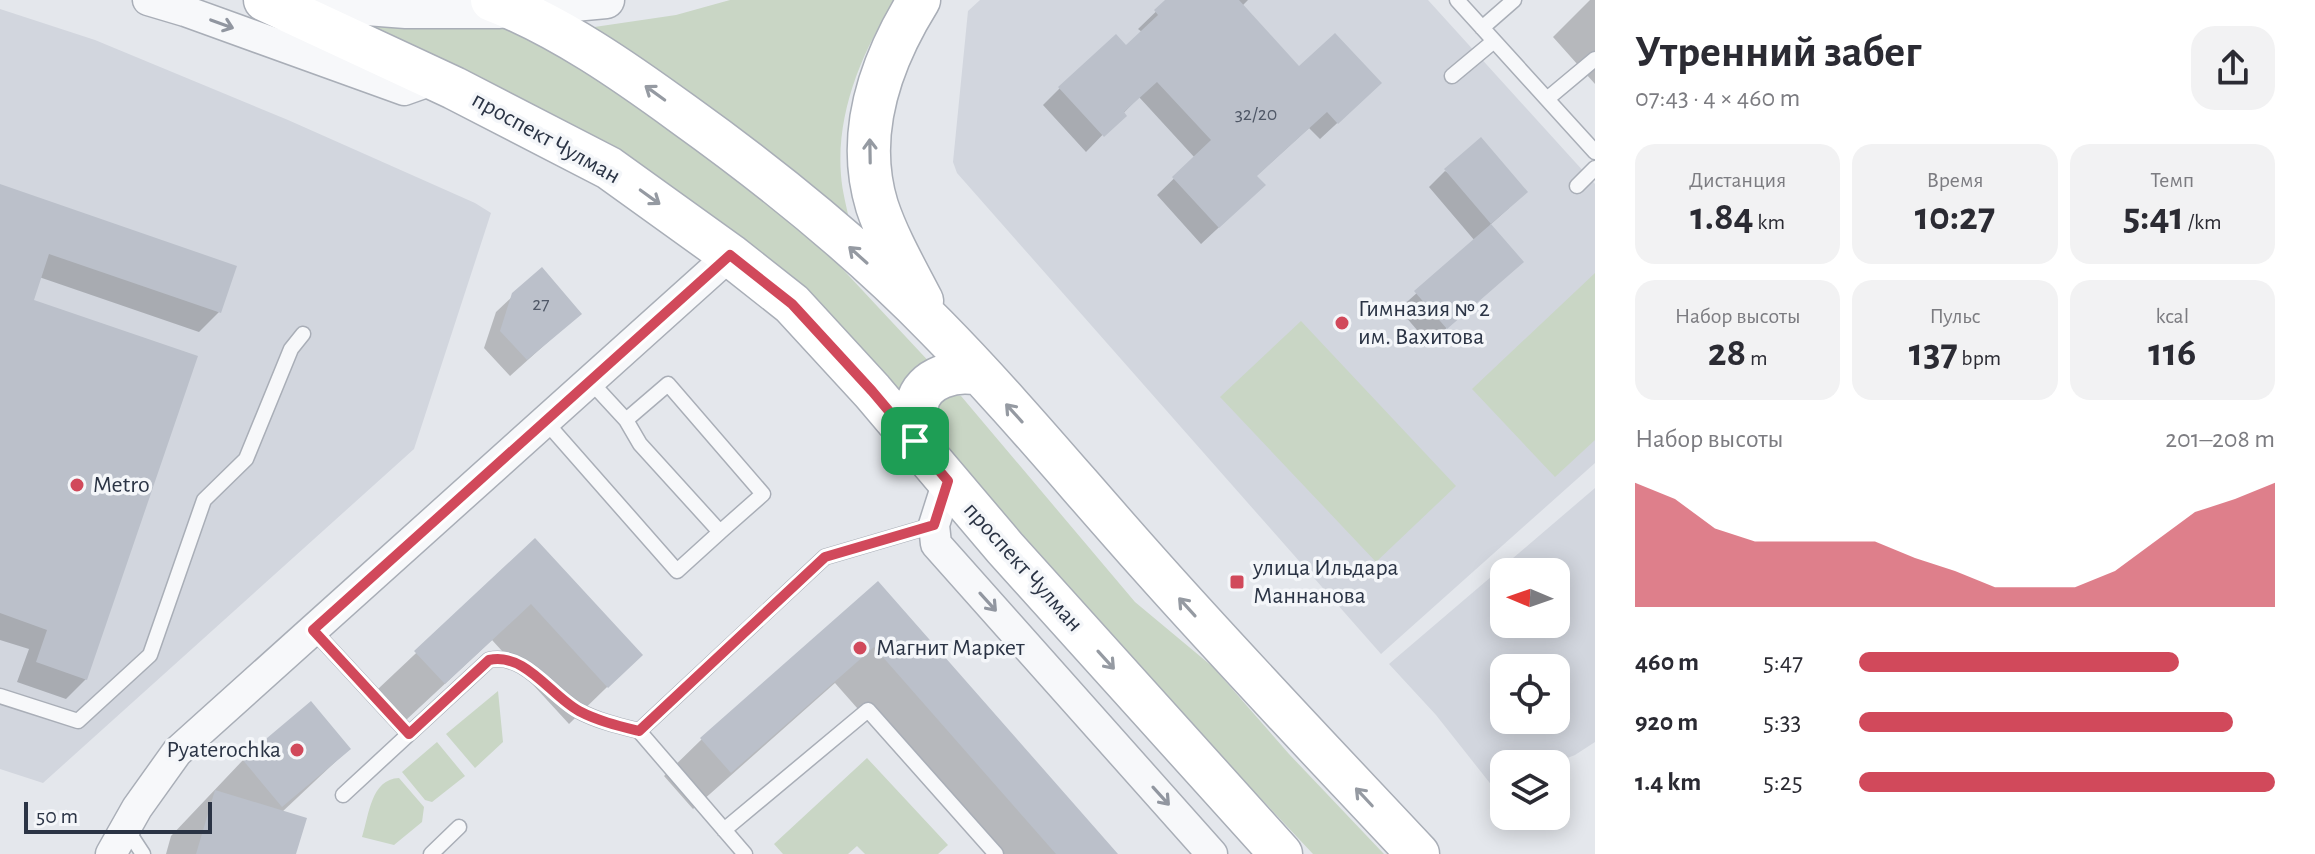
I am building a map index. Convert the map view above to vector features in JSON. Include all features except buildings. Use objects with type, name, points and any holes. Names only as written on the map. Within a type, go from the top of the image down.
[{"type":"main road","name":"проспект Чулман","points":[[265,0],[435,79],[609,168],[792,304],[915,441],[1005,548],[1281,854]]},
{"type":"main road","points":[[919,0],[903,25],[876,87],[868,152],[877,205],[894,248],[936,327]]},
{"type":"main road","points":[[504,5],[645,86],[728,147],[781,188],[936,327],[1305,737],[1418,854]]},
{"type":"main road","points":[[915,441],[918,400],[930,383],[947,374],[964,371],[979,374]]},
{"type":"street","points":[[148,0],[404,90],[435,79]]},
{"type":"street","points":[[275,0],[406,10],[606,0]]},
{"type":"street","points":[[111,854],[125,827],[177,752],[730,255]]},
{"type":"street","points":[[948,481],[934,525],[936,544],[1212,854]]},
{"type":"lane","points":[[1457,0],[1595,152]]},
{"type":"lane","points":[[1482,28],[1514,0]]},
{"type":"lane","points":[[1452,76],[1494,41]]},
{"type":"lane","points":[[1547,99],[1595,59]]},
{"type":"lane","points":[[1577,186],[1595,168]]},
{"type":"lane","points":[[0,696],[78,721],[150,655],[204,500],[246,459],[291,349],[303,334]]},
{"type":"lane","points":[[590,381],[626,420],[640,444],[720,532]]},
{"type":"lane","points":[[545,421],[677,571],[763,494],[668,384],[626,420]]},
{"type":"lane","points":[[639,731],[825,557],[934,525]]},
{"type":"lane","points":[[313,630],[409,734]]},
{"type":"lane","points":[[343,795],[489,660],[509,659],[576,709],[639,731],[745,854]]},
{"type":"lane","points":[[724,830],[868,710],[996,854]]},
{"type":"lane","points":[[125,827],[143,854]]},
{"type":"lane","points":[[431,854],[459,827]]},
{"type":"shaded area","name":"Гимназия № 2 им. Вахитова","points":[[980,0],[1428,0],[1595,184],[1595,463],[1381,654],[957,173],[953,162],[968,11]]},
{"type":"shaded area","points":[[0,9],[95,40],[288,120],[475,203],[491,213],[414,449],[43,783],[0,769]]},
{"type":"shaded area","points":[[1595,488],[1595,742],[1570,757],[1570,750],[1490,750],[1490,783],[1436,715],[1389,664],[1490,578],[1490,638],[1570,638],[1570,558],[1513,558]]},
{"type":"green space","points":[[730,0],[895,0],[862,61],[847,106],[841,175],[850,224],[574,30],[676,15]]},
{"type":"green space","points":[[361,25],[510,25],[699,143],[822,247],[934,367],[908,378],[898,391],[820,312]]},
{"type":"green space","points":[[1595,273],[1595,440],[1555,477],[1472,389]]},
{"type":"green space","points":[[1301,321],[1456,486],[1376,562],[1220,397]]},
{"type":"green space","points":[[948,393],[961,396],[1135,602],[1213,667],[1289,754],[1384,854],[1313,854],[931,433],[936,406]]},
{"type":"green space","points":[[498,691],[503,742],[475,768],[446,734]]},
{"type":"green space","points":[[437,742],[465,776],[432,802],[425,800],[402,772]]},
{"type":"green space","points":[[867,758],[948,845],[938,854],[865,854],[857,846],[848,854],[783,854],[774,844]]},
{"type":"green space","points":[[399,778],[424,807],[422,822],[394,845],[362,837],[377,791],[390,780]]},
{"type":"place","name":"Гимназия № 2 им. Вахитова","points":[[1342,323]]},
{"type":"place","name":"Metro","points":[[77,485]]},
{"type":"place","name":"улица Ильдара Маннанова","points":[[1237,582]]},
{"type":"place","name":"Магнит Маркет","points":[[860,648]]},
{"type":"place","name":"Pyaterochka","points":[[297,750]]},
{"type":"route","points":[[730,255],[792,304],[915,441],[948,481],[934,525],[825,557],[639,731],[576,709],[514,661],[498,658],[489,660],[409,734],[313,630],[730,255]]}]
